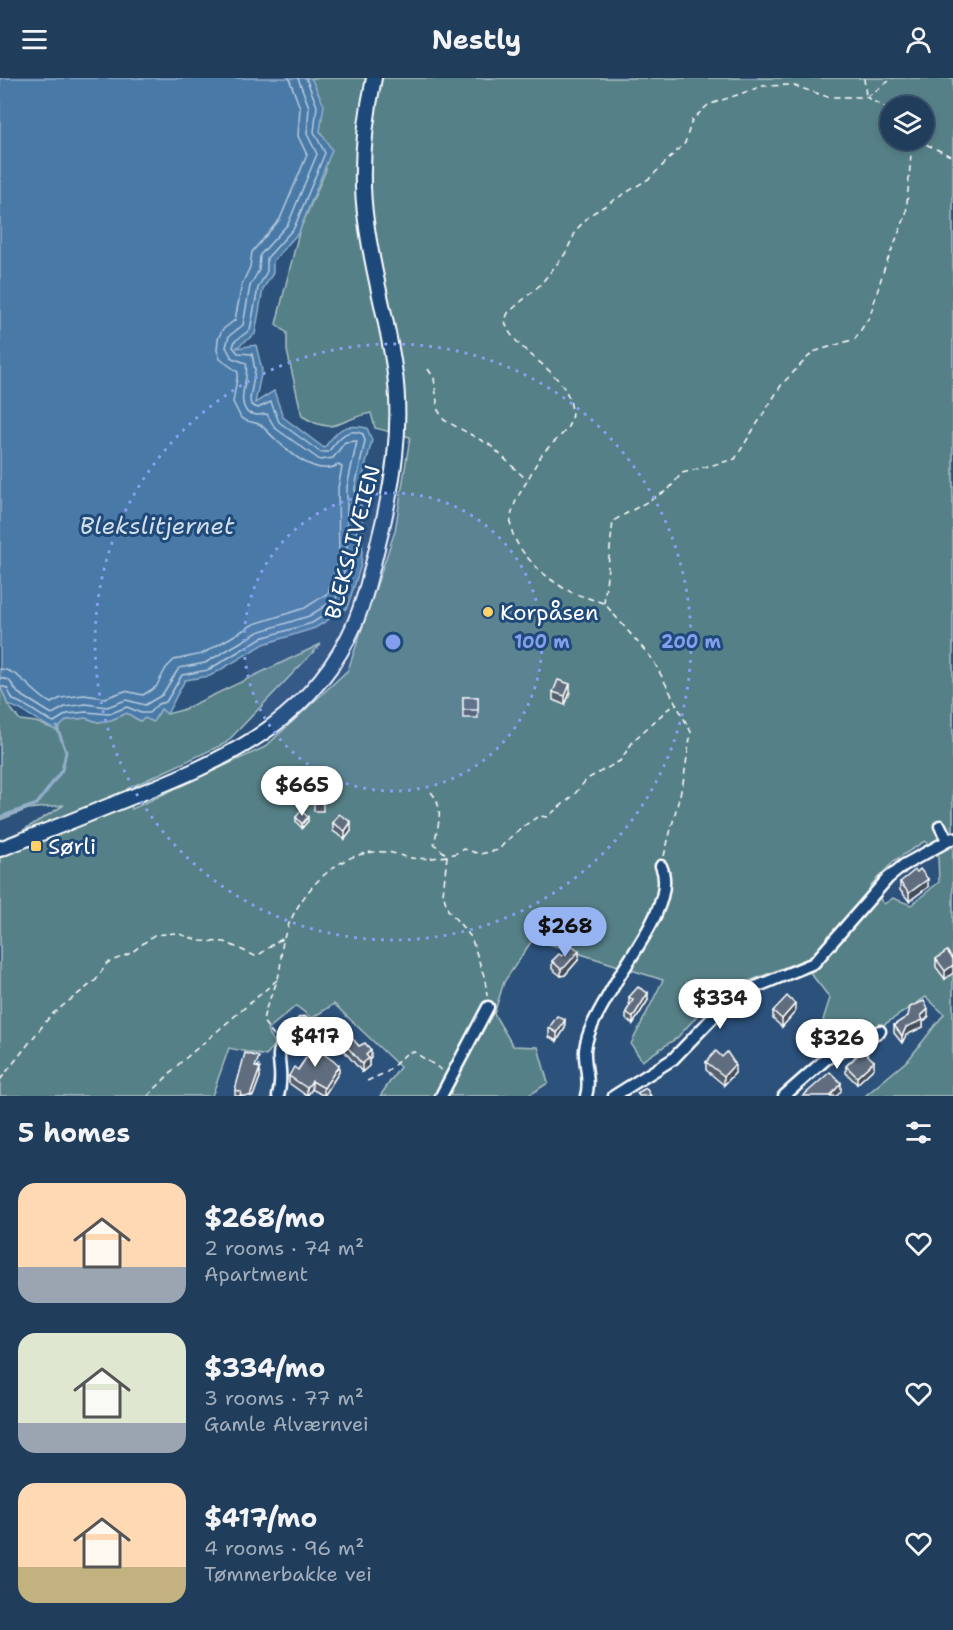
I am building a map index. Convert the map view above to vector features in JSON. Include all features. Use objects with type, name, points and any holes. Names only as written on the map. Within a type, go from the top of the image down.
[{"type":"main road","name":"BLEKSLIVEIEN","points":[[0,849],[168,783],[245,747],[284,718],[307,695],[333,663],[349,637],[365,594],[382,527],[391,489],[397,438],[398,405],[394,367],[369,241],[363,194],[363,146],[374,78]]},
{"type":"street","points":[[614,1096],[673,1059],[723,1007],[741,993],[814,963],[829,949],[859,909],[895,872],[950,839],[940,826]]},
{"type":"street","points":[[586,1096],[588,1086],[586,1044],[612,987],[652,924],[663,888],[661,866]]},
{"type":"street","points":[[441,1096],[488,1007]]},
{"type":"street","points":[[278,1096],[282,1042],[303,1023]]},
{"type":"street","points":[[784,1096],[826,1059],[880,1031]]},
{"type":"path","points":[[864,78],[866,98]]},
{"type":"path","points":[[866,98],[892,78]]},
{"type":"path","points":[[661,866],[683,783],[691,732],[678,703],[653,660],[604,603],[569,591],[548,578],[528,558],[515,540],[510,521],[514,504],[543,454],[566,432],[572,416],[571,402],[552,373],[534,354],[511,338],[505,320],[508,313],[540,285],[565,254],[577,229],[590,215],[650,178],[685,143],[696,113],[708,105],[773,85],[792,85],[828,97],[866,98],[880,105]]},
{"type":"path","points":[[934,148],[953,158]]},
{"type":"path","points":[[604,603],[614,521],[668,489],[682,473],[735,459],[782,384],[813,352],[855,339],[870,316],[906,215],[910,150]]},
{"type":"path","points":[[428,369],[434,378],[438,410],[444,420],[490,445],[527,481]]},
{"type":"path","points":[[282,1042],[270,1033],[263,1021],[266,1004],[278,979],[284,938],[298,905],[316,882],[341,862],[366,853],[385,852],[412,858],[456,856],[464,849],[480,854],[499,850],[506,839],[515,837],[539,816],[547,817],[573,796],[587,779],[620,761],[646,728],[678,703]]},
{"type":"path","points":[[431,792],[439,802],[440,819],[434,844],[447,856]]},
{"type":"path","points":[[447,856],[443,894],[448,910],[471,938],[485,979],[488,1007]]},
{"type":"path","points":[[0,1080],[51,1016],[96,980],[107,963],[131,953],[154,934],[176,933],[201,941],[225,942],[255,956],[272,942],[284,938]]},
{"type":"path","points":[[148,1096],[180,1063],[278,979]]},
{"type":"path","points":[[368,1081],[387,1072],[408,1052],[414,1052],[451,1076]]},
{"type":"green space","points":[[311,78],[953,78],[953,1096],[865,1096],[909,1059],[944,1014],[926,997],[879,1028],[842,1040],[823,1020],[830,998],[801,961],[718,993],[677,1038],[642,1061],[631,1044],[663,980],[533,939],[504,982],[494,1014],[513,1046],[538,1047],[548,1083],[528,1096],[380,1096],[400,1067],[334,1004],[312,1018],[296,1006],[267,1030],[275,1043],[266,1056],[229,1048],[212,1096],[0,1096],[0,840],[22,831],[64,805],[28,809],[0,820],[0,685],[8,705],[20,720],[36,722],[56,730],[67,720],[86,718],[98,722],[111,720],[127,713],[140,721],[145,718],[153,721],[162,708],[167,714],[182,710],[321,644],[226,743],[127,789],[132,809],[265,747],[348,670],[395,531],[410,437],[375,428],[371,413],[330,426],[313,422],[302,416],[287,351],[287,333],[276,324],[299,232],[326,170],[320,131],[323,105]],"holes":[[[925,841],[938,856],[939,882],[911,905],[893,898],[884,904],[870,886],[895,860]]]},
{"type":"water","name":"Blekslitjernet","points":[[0,78],[311,78],[324,105],[320,131],[332,150],[299,232],[273,261],[273,273],[263,289],[255,334],[236,348],[256,345],[262,370],[255,403],[274,391],[283,417],[324,448],[341,429],[352,426],[367,428],[372,440],[360,488],[363,538],[361,565],[347,608],[315,628],[264,644],[210,676],[185,680],[167,714],[161,709],[153,722],[145,718],[140,721],[127,713],[111,720],[98,722],[86,718],[67,720],[56,730],[8,705],[0,685]]},
{"type":"building","points":[[558,680],[570,684],[565,696],[553,692]]},
{"type":"building","points":[[463,697],[478,697],[478,710],[463,710]]},
{"type":"building","points":[[323,783],[323,802],[314,803],[314,784]]},
{"type":"building","points":[[301,811],[308,817],[302,824],[296,817]]},
{"type":"building","points":[[339,814],[351,822],[345,831],[333,823]]},
{"type":"building","points":[[920,869],[928,879],[909,893],[900,882],[915,870],[917,872]]},
{"type":"building","points":[[573,946],[579,951],[561,969],[552,961]]},
{"type":"building","points":[[947,951],[953,959],[953,965],[945,971],[936,959]]},
{"type":"building","points":[[638,987],[648,993],[633,1017],[626,1012],[633,1000],[629,997]]},
{"type":"building","points":[[787,996],[795,1004],[782,1019],[773,1011]]},
{"type":"building","points":[[924,1001],[928,1009],[921,1016],[923,1020],[906,1027],[902,1036],[894,1025],[908,1016],[910,1007]]},
{"type":"building","points":[[557,1016],[565,1020],[557,1033],[549,1028]]},
{"type":"building","points":[[315,1037],[323,1043],[318,1050],[339,1065],[324,1088],[312,1081],[307,1088],[289,1076],[294,1067],[298,1070],[313,1048],[309,1046]]},
{"type":"building","points":[[352,1038],[359,1046],[365,1043],[371,1050],[366,1055],[369,1058],[362,1064],[345,1044]]},
{"type":"building","points":[[865,1040],[867,1046],[861,1049],[874,1061],[857,1077],[846,1066],[858,1055],[853,1046]]},
{"type":"building","points":[[716,1051],[722,1057],[727,1052],[735,1064],[724,1076],[706,1062]]},
{"type":"building","points":[[245,1053],[259,1057],[255,1067],[260,1068],[250,1096],[240,1096],[241,1092],[235,1090]]},
{"type":"building","points":[[830,1072],[841,1083],[830,1096],[803,1096]]},
{"type":"building","points":[[646,1088],[651,1096],[639,1096],[637,1093]]},
{"type":"waterway","points":[[0,817],[37,804],[62,770],[66,752],[57,727]]},
{"type":"place","name":"Korpåsen","points":[[488,612]]},
{"type":"place","name":"Sørli","points":[[36,846]]}]
